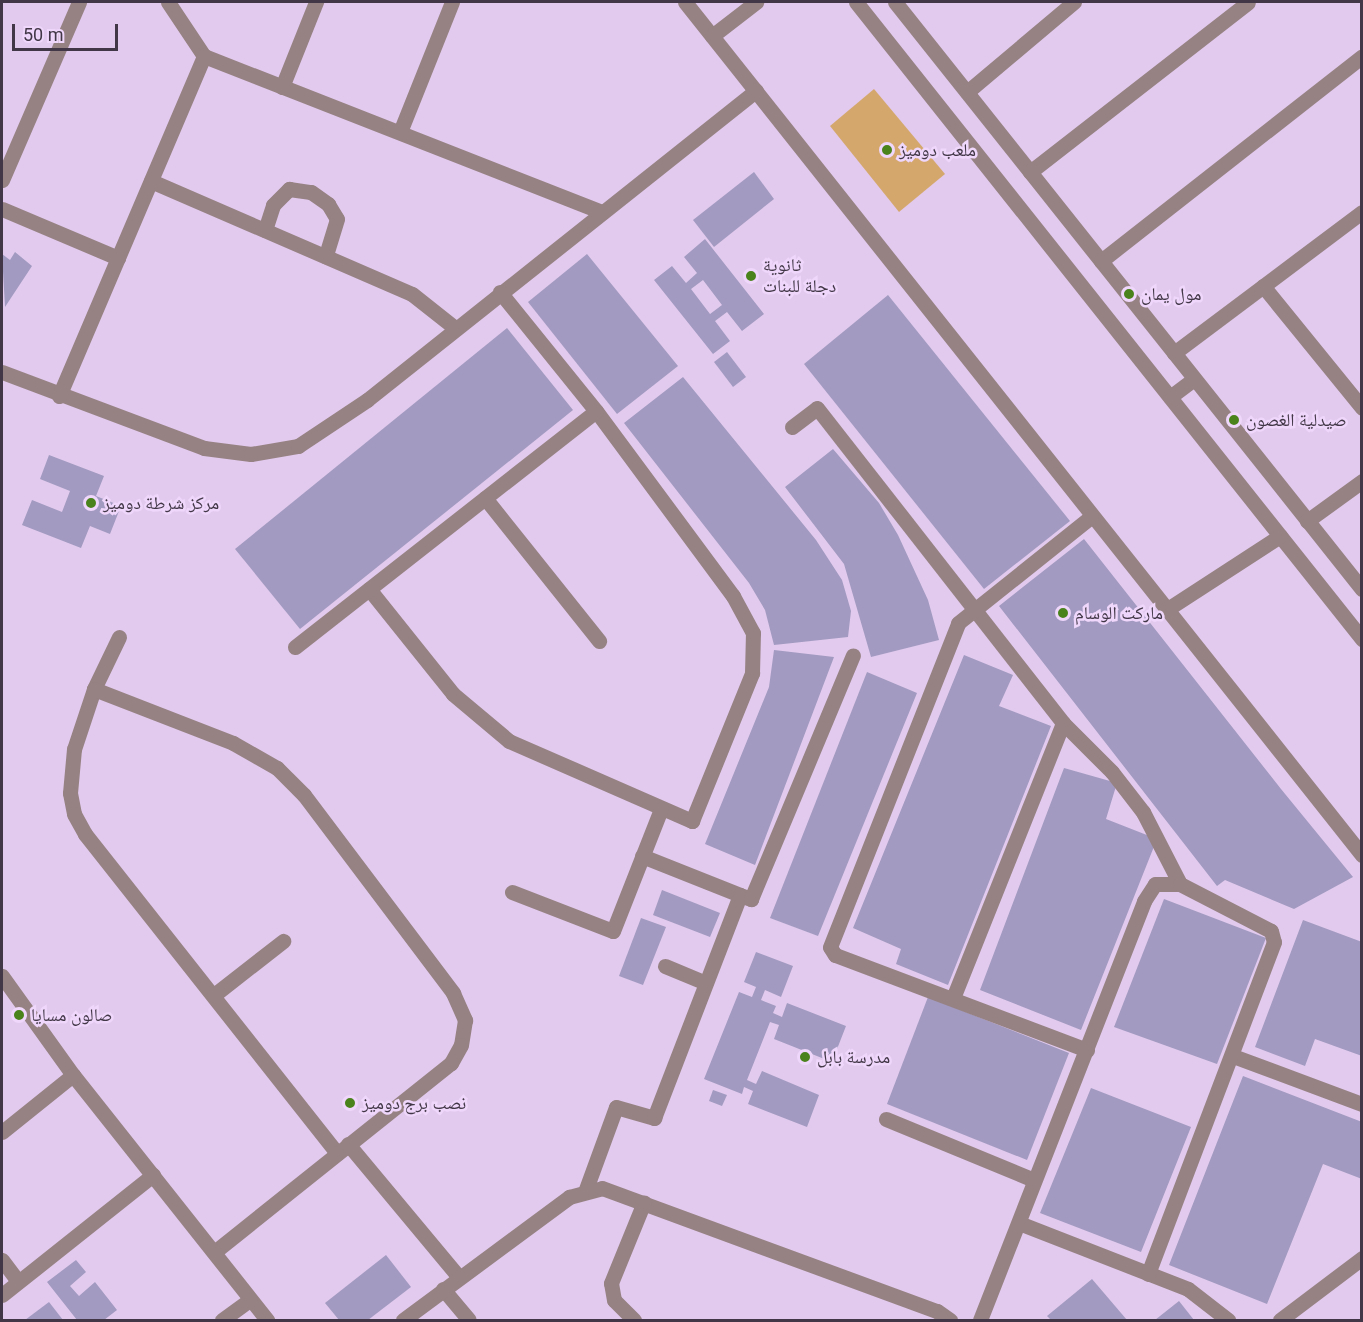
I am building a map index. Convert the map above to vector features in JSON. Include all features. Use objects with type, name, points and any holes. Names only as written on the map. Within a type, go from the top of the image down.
[{"type":"street","points":[[2,180],[79,2]]},
{"type":"street","points":[[282,87],[316,2]]},
{"type":"street","points":[[400,132],[452,2]]},
{"type":"street","points":[[685,2],[1091,517],[1362,855]]},
{"type":"street","points":[[712,36],[756,2]]},
{"type":"street","points":[[856,2],[1362,639]]},
{"type":"street","points":[[967,92],[1074,2]]},
{"type":"street","points":[[1030,172],[1248,2]]},
{"type":"street","points":[[170,3],[204,56],[603,212]]},
{"type":"street","points":[[903,4],[967,92],[1362,589]]},
{"type":"street","points":[[59,396],[204,56]]},
{"type":"street","points":[[1101,261],[1360,60]]},
{"type":"street","points":[[2,372],[59,396],[204,448],[237,454],[279,451],[339,422],[756,91]]},
{"type":"street","points":[[152,181],[412,294],[455,328]]},
{"type":"street","points":[[265,230],[273,205],[289,189],[311,192],[328,204],[337,219],[326,256]]},
{"type":"street","points":[[2,208],[118,258]]},
{"type":"street","points":[[1174,352],[1362,212]]},
{"type":"street","points":[[1263,286],[1362,408]]},
{"type":"street","points":[[369,589],[477,717],[549,762],[692,820],[752,673],[753,633],[733,596],[596,411],[500,292]]},
{"type":"street","points":[[1170,397],[1194,379]]},
{"type":"street","points":[[792,427],[817,408],[975,607],[1063,723],[1112,772],[1143,812],[1180,884]]},
{"type":"street","points":[[295,647],[596,411]]},
{"type":"street","points":[[1307,521],[1362,481]]},
{"type":"street","points":[[485,498],[599,641]]},
{"type":"street","points":[[1087,1050],[954,996],[835,955],[830,946],[958,623],[975,607],[1091,517]]},
{"type":"street","points":[[1166,610],[1280,536]]},
{"type":"street","points":[[119,637],[94,689],[74,749],[74,814],[214,995],[343,1148],[459,1277]]},
{"type":"street","points":[[642,856],[751,899],[853,655]]},
{"type":"street","points":[[94,689],[233,743],[277,768],[304,795],[459,1002],[465,1020],[463,1037],[451,1064],[214,1252]]},
{"type":"street","points":[[954,996],[1063,723]]},
{"type":"street","points":[[512,892],[613,931],[661,809]]},
{"type":"street","points":[[980,1320],[1144,901],[1155,885],[1180,884],[1270,931],[1272,953],[1148,1274]]},
{"type":"street","points":[[586,1189],[616,1107],[654,1118],[740,895]]},
{"type":"street","points":[[214,995],[283,941]]},
{"type":"street","points":[[665,966],[706,983]]},
{"type":"street","points":[[2,976],[73,1075],[267,1320]]},
{"type":"street","points":[[1233,1056],[1362,1104]]},
{"type":"street","points":[[2,1132],[73,1075]]},
{"type":"street","points":[[886,1119],[1034,1180]]},
{"type":"street","points":[[2,1294],[153,1175]]},
{"type":"street","points":[[403,1320],[459,1277],[586,1189],[602,1188],[937,1311],[950,1320]]},
{"type":"street","points":[[634,1320],[614,1300],[611,1283],[644,1202]]},
{"type":"street","points":[[1019,1222],[1188,1289],[1228,1320]]},
{"type":"street","points":[[1280,1320],[1362,1258]]},
{"type":"street","points":[[2,1260],[18,1281]]},
{"type":"street","points":[[443,1289],[469,1320]]},
{"type":"street","points":[[222,1320],[250,1300]]},
{"type":"shaded area","name":"ملعب دوميز","points":[[874,89],[945,174],[899,212],[830,126]]},
{"type":"building","points":[[754,172],[774,199],[714,247],[693,220]]},
{"type":"building","points":[[705,239],[764,314],[742,331],[727,312],[715,321],[730,341],[713,354],[654,280],[672,266],[686,283],[697,273],[684,257]],"holes":[[[703,280],[722,305],[710,314],[691,289]]]},
{"type":"building","points":[[15,252],[32,266],[5,307],[2,254],[10,260]]},
{"type":"building","points":[[587,254],[678,366],[617,414],[528,302]]},
{"type":"building","points":[[888,295],[1070,521],[984,589],[804,364]]},
{"type":"building","points":[[507,328],[573,410],[300,629],[235,549]]},
{"type":"building","points":[[727,352],[746,377],[733,387],[714,362]]},
{"type":"building","points":[[683,377],[816,540],[842,580],[851,611],[848,637],[774,645],[765,610],[749,583],[624,423]]},
{"type":"building","points":[[833,449],[879,503],[898,535],[928,600],[939,640],[871,657],[844,564],[785,487]]},
{"type":"building","name":"مركز شرطة دوميز","points":[[49,455],[104,476],[96,496],[121,506],[110,534],[90,526],[81,548],[22,525],[32,500],[62,512],[70,491],[40,479]]},
{"type":"building","points":[[1084,539],[1353,877],[1294,909],[1225,880],[1217,886],[999,606]]},
{"type":"building","points":[[774,650],[834,657],[755,865],[705,844],[769,687]]},
{"type":"building","points":[[964,655],[1013,675],[999,706],[1051,726],[948,985],[896,964],[901,949],[853,928]]},
{"type":"building","points":[[867,672],[917,693],[818,936],[770,918]]},
{"type":"building","points":[[1064,768],[1117,783],[1106,819],[1157,839],[1081,1030],[980,990]]},
{"type":"building","points":[[662,890],[720,913],[710,937],[653,915]]},
{"type":"building","points":[[1164,899],[1266,938],[1217,1064],[1114,1027]]},
{"type":"building","points":[[641,918],[666,927],[643,985],[619,976]]},
{"type":"building","points":[[1303,920],[1362,942],[1362,1056],[1315,1039],[1305,1066],[1255,1047]]},
{"type":"building","points":[[756,952],[793,966],[781,997],[765,990],[761,1000],[776,1006],[773,1013],[782,1017],[787,1003],[846,1026],[832,1062],[774,1039],[779,1025],[770,1022],[747,1080],[756,1084],[762,1071],[819,1095],[807,1127],[748,1104],[753,1091],[744,1087],[742,1094],[704,1079],[739,992],[752,997],[756,987],[744,982]]},
{"type":"building","points":[[928,997],[1069,1053],[1027,1160],[887,1104]]},
{"type":"building","points":[[1243,1076],[1362,1122],[1362,1179],[1323,1164],[1267,1304],[1169,1265]]},
{"type":"building","points":[[1091,1088],[1191,1127],[1141,1252],[1040,1213]]},
{"type":"building","points":[[713,1090],[727,1095],[722,1106],[709,1101]]},
{"type":"building","points":[[386,1255],[411,1287],[368,1320],[339,1320],[325,1303]]},
{"type":"building","points":[[76,1260],[86,1272],[70,1286],[79,1296],[95,1282],[117,1310],[104,1320],[77,1320],[47,1282]]},
{"type":"building","points":[[1092,1279],[1127,1320],[1051,1320],[1047,1316]]},
{"type":"building","points":[[1179,1301],[1194,1320],[1155,1320]]},
{"type":"building","points":[[49,1302],[63,1320],[25,1320]]},
{"type":"place","name":"ملعب دوميز","points":[[887,150]]},
{"type":"place","name":"ثانوية دجلة للبنات","points":[[751,276]]},
{"type":"place","name":"مول يمان","points":[[1129,294]]},
{"type":"place","name":"صيدلية الغصون","points":[[1234,420]]},
{"type":"place","name":"مركز شرطة دوميز","points":[[91,503]]},
{"type":"place","name":"ماركت الوسام","points":[[1063,613]]},
{"type":"place","name":"صالون مسايا","points":[[19,1015]]},
{"type":"place","name":"مدرسة بابل","points":[[805,1057]]},
{"type":"place","name":"نصب برج دوميز","points":[[350,1103]]}]
